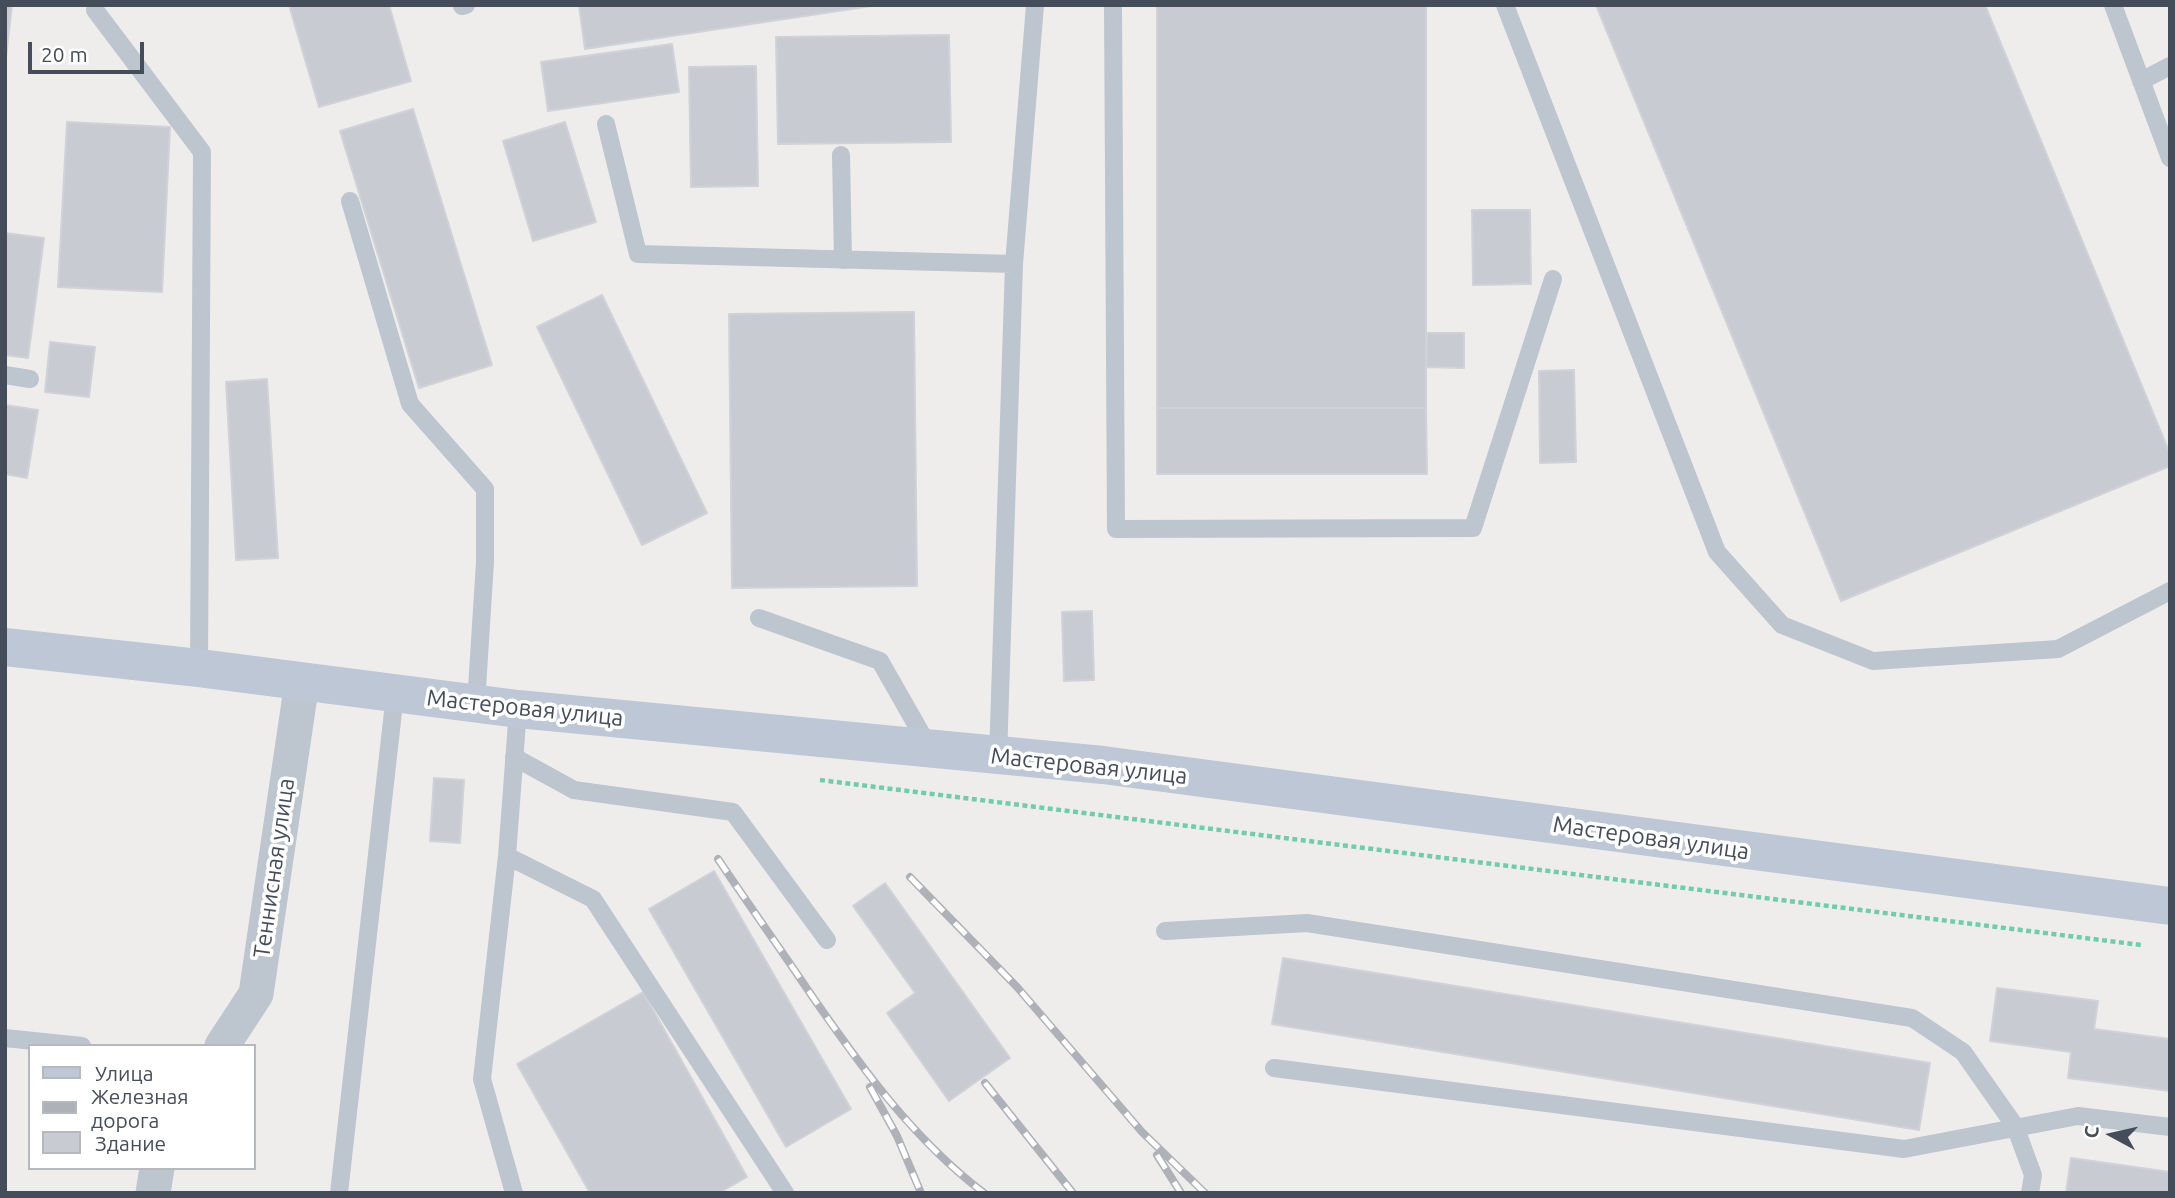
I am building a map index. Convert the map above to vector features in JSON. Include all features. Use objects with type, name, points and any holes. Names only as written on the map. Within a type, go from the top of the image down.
[{"type":"main road","name":"Мастеровая улица","points":[[5,647],[199,668],[518,709],[1117,767],[2170,906]]},
{"type":"street","name":"Теннисная улица","points":[[223,1044],[256,994],[302,682]]},
{"type":"street","points":[[153,1193],[157,1170]]},
{"type":"lane","points":[[998,757],[1014,264],[1035,5]]},
{"type":"lane","points":[[1113,5],[1116,529],[1473,528],[1553,279]]},
{"type":"lane","points":[[1505,5],[1717,552],[1782,625],[1873,661],[2057,649],[2170,591]]},
{"type":"lane","points":[[2113,5],[2170,158]]},
{"type":"lane","points":[[95,10],[202,152],[199,668]]},
{"type":"lane","points":[[2141,82],[2170,66]]},
{"type":"lane","points":[[606,124],[638,254],[1014,264]]},
{"type":"lane","points":[[841,155],[843,260]]},
{"type":"lane","points":[[350,201],[410,404],[485,489],[485,562],[477,704]]},
{"type":"lane","points":[[5,374],[30,379]]},
{"type":"lane","points":[[759,618],[880,662],[930,750]]},
{"type":"lane","points":[[339,1193],[396,694]]},
{"type":"lane","points":[[514,1193],[482,1079],[507,856],[518,709]]},
{"type":"lane","points":[[514,757],[574,790],[733,812],[827,940]]},
{"type":"lane","points":[[507,856],[593,899],[785,1193]]},
{"type":"lane","points":[[1165,931],[1307,923],[1912,1018],[1963,1052],[2015,1126],[2033,1175],[2030,1193]]},
{"type":"lane","points":[[5,1038],[63,1044]]},
{"type":"lane","points":[[1274,1068],[1904,1149],[2078,1116],[2170,1127]]},
{"type":"path","points":[[819,780],[2142,945]]},
{"type":"building","points":[[5,5],[12,5],[5,66]]},
{"type":"building","points":[[289,5],[389,5],[411,81],[319,107]]},
{"type":"building","points":[[579,5],[878,5],[585,49]]},
{"type":"building","points":[[1157,5],[1426,5],[1426,408],[1157,408]]},
{"type":"building","points":[[1596,5],[1985,5],[2170,454],[2170,466],[1841,601]]},
{"type":"building","points":[[949,35],[951,142],[778,144],[776,37]]},
{"type":"building","points":[[672,44],[679,92],[548,111],[541,62]]},
{"type":"building","points":[[756,66],[758,186],[691,187],[689,67]]},
{"type":"building","points":[[413,109],[492,365],[419,388],[340,131]]},
{"type":"building","points":[[67,122],[170,127],[162,292],[58,287]]},
{"type":"building","points":[[565,122],[596,222],[533,241],[503,141]]},
{"type":"building","points":[[1472,210],[1530,210],[1531,284],[1473,285]]},
{"type":"building","points":[[5,233],[44,238],[28,358],[5,355]]},
{"type":"building","points":[[602,295],[707,513],[642,545],[537,327]]},
{"type":"building","points":[[914,312],[917,586],[732,588],[729,314]]},
{"type":"building","points":[[1427,333],[1464,333],[1464,368],[1426,367]]},
{"type":"building","points":[[50,342],[95,347],[89,397],[45,392]]},
{"type":"building","points":[[1574,370],[1576,462],[1540,463],[1539,371]]},
{"type":"building","points":[[267,379],[278,558],[236,560],[226,382]]},
{"type":"building","points":[[5,405],[38,410],[27,478],[5,474]]},
{"type":"building","points":[[1157,408],[1426,408],[1427,474],[1157,474]]},
{"type":"building","points":[[1092,611],[1094,680],[1064,681],[1062,612]]},
{"type":"building","points":[[434,778],[464,780],[460,843],[430,841]]},
{"type":"building","points":[[714,871],[851,1109],[786,1147],[649,909]]},
{"type":"building","points":[[885,883],[1010,1058],[949,1101],[887,1013],[915,993],[853,906]]},
{"type":"building","points":[[1283,958],[1930,1063],[1919,1130],[1272,1024]]},
{"type":"building","points":[[1997,988],[2098,1001],[2094,1029],[2170,1039],[2170,1091],[2068,1078],[2071,1052],[1990,1041]]},
{"type":"building","points":[[643,992],[747,1177],[719,1193],[590,1193],[517,1064]]},
{"type":"building","points":[[2071,1158],[2170,1172],[2170,1193],[2066,1193]]},
{"type":"railway","points":[[718,859],[870,1076],[934,1150],[984,1193]]},
{"type":"railway","points":[[910,877],[1017,987],[1142,1132],[1205,1193]]},
{"type":"railway","points":[[985,1083],[1073,1193]]},
{"type":"railway","points":[[870,1087],[897,1136],[921,1193]]},
{"type":"railway","points":[[1157,1155],[1181,1193]]}]
